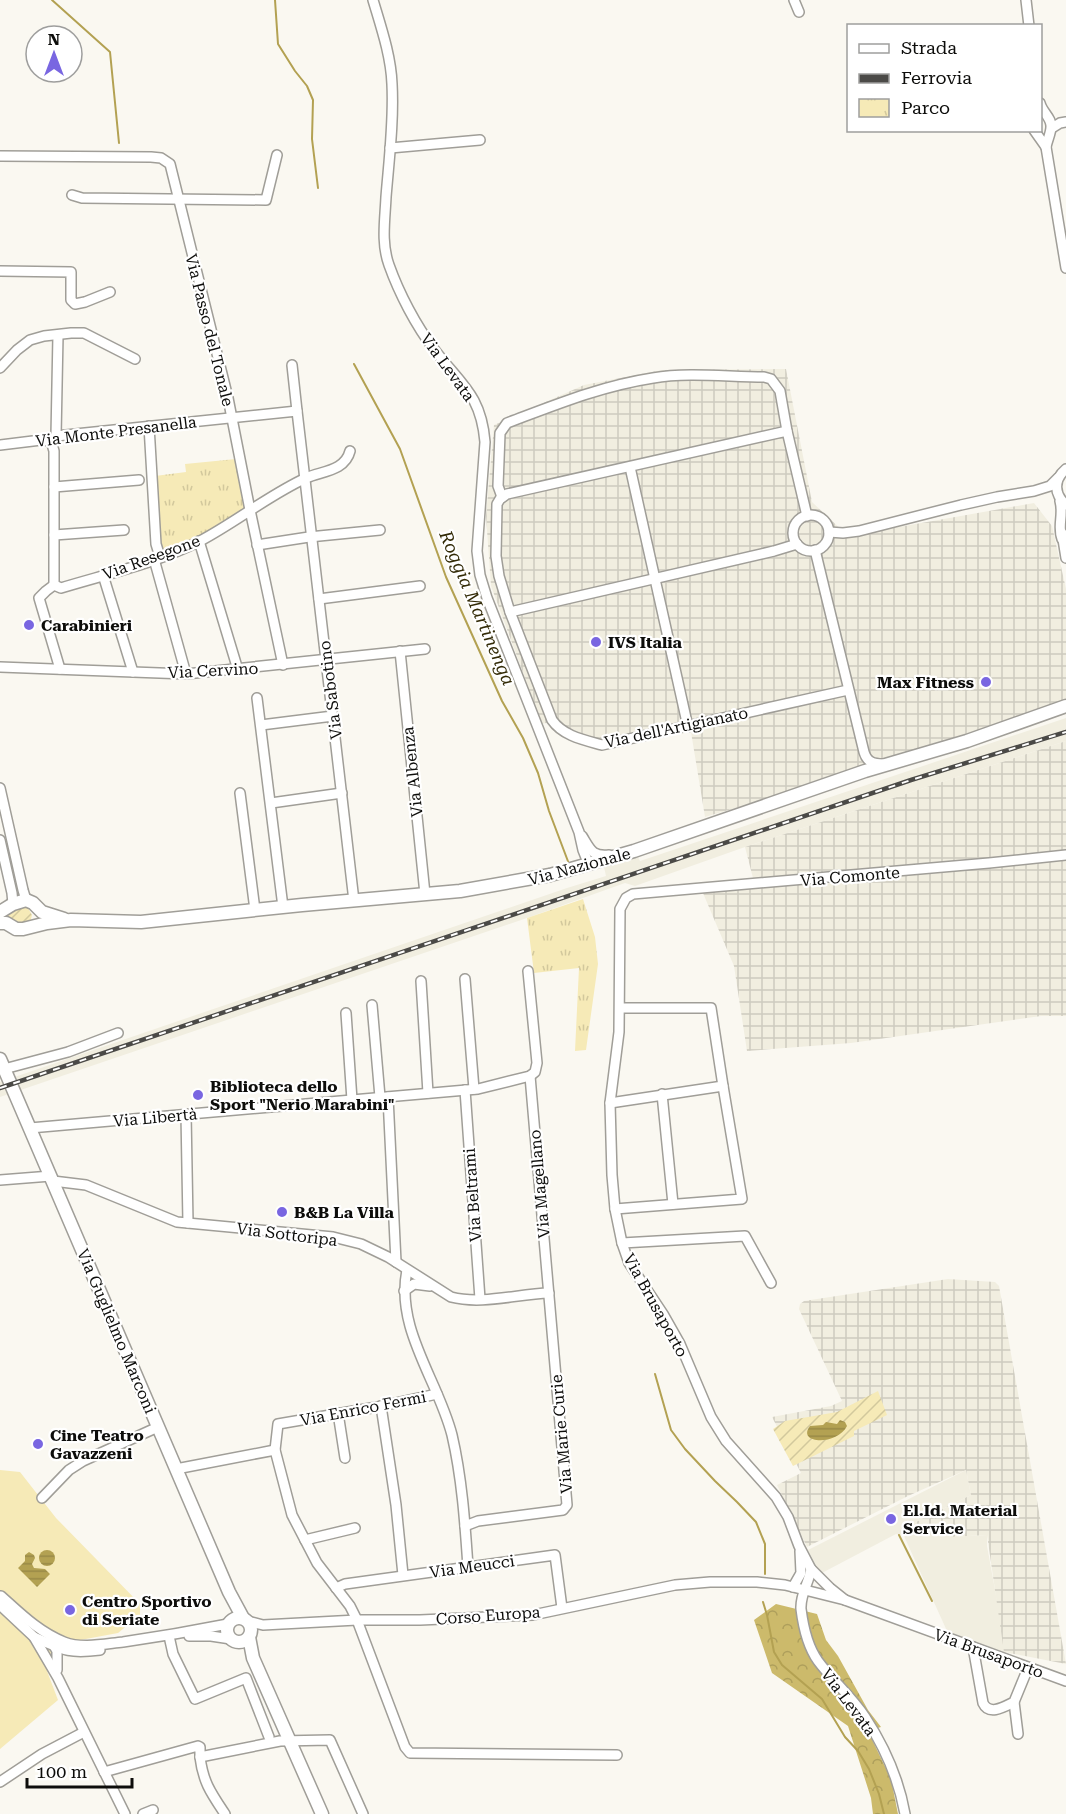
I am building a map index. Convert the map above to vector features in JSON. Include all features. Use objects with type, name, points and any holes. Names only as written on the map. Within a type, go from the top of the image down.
[{"type":"main road","name":"Via Nazionale","points":[[0,923],[23,929],[71,920],[141,922],[476,890],[570,870],[634,852],[865,764],[894,763],[967,741],[1066,706]]},
{"type":"main road","name":"Via Nazionale","points":[[32,903],[42,912],[71,920]]},
{"type":"main road","points":[[0,912],[13,904],[32,903],[38,917],[34,926]]},
{"type":"main road","name":"Via Guglielmo Marconi","points":[[2,1064],[233,1602],[253,1658],[322,1814]]},
{"type":"main road","points":[[229,1623],[233,1602]]},
{"type":"main road","name":"Corso Europa","points":[[229,1623],[236,1618],[243,1632]]},
{"type":"street","name":"Via Levata","points":[[373,0],[391,73],[392,103],[384,234],[388,262],[394,279],[420,328],[434,350],[468,388],[480,415],[485,442],[477,551],[480,575],[487,598],[587,850],[589,865]]},
{"type":"street","points":[[794,0],[799,12]]},
{"type":"street","points":[[1026,0],[1029,24]]},
{"type":"street","points":[[1035,132],[1043,136],[1049,119]]},
{"type":"street","points":[[1049,119],[1046,147],[1066,268]]},
{"type":"street","points":[[1035,132],[1046,147]]},
{"type":"street","points":[[390,147],[480,140]]},
{"type":"street","points":[[72,195],[82,198],[266,200],[276,155]]},
{"type":"street","name":"Via Passo del Tonale","points":[[0,156],[161,158],[170,164],[231,418],[283,665]]},
{"type":"street","points":[[0,271],[71,272],[71,300],[75,304],[111,292]]},
{"type":"street","points":[[0,368],[30,340],[44,336],[84,333],[135,359]]},
{"type":"street","points":[[58,335],[53,439],[54,585],[39,598],[60,669]]},
{"type":"street","name":"Via Sabotino","points":[[292,365],[354,901]]},
{"type":"street","name":"Via dell'Artigianato","points":[[787,431],[780,391],[771,379],[764,377],[654,378],[587,393],[507,423],[500,433],[498,486],[502,497],[497,504],[496,556],[499,576],[510,612],[552,720],[557,728],[566,733],[602,746],[848,690]]},
{"type":"street","name":"Via Monte Presanella","points":[[0,445],[149,426],[297,411]]},
{"type":"street","points":[[149,426],[157,558],[186,674]]},
{"type":"street","points":[[502,497],[513,492],[787,431],[807,516]]},
{"type":"street","name":"Via Resegone","points":[[54,585],[61,588],[157,558],[199,541],[306,478],[343,464],[350,451]]},
{"type":"street","points":[[630,466],[688,727]]},
{"type":"street","points":[[828,531],[843,533],[859,531],[996,497],[1034,491],[1050,486],[1066,469]]},
{"type":"street","points":[[1058,478],[1056,489],[1063,512],[1059,532],[1066,558]]},
{"type":"street","points":[[54,487],[139,480]]},
{"type":"street","points":[[1034,491],[1061,500]]},
{"type":"street","points":[[807,516],[815,516],[823,520],[828,531],[826,542],[821,548],[815,550],[806,550],[797,544],[794,536],[799,520],[807,516]]},
{"type":"street","points":[[1062,539],[1066,520]]},
{"type":"street","points":[[54,535],[124,530]]},
{"type":"street","points":[[257,544],[380,530]]},
{"type":"street","points":[[199,541],[238,670]]},
{"type":"street","points":[[510,612],[797,544]]},
{"type":"street","points":[[815,550],[865,764]]},
{"type":"street","points":[[103,575],[133,672]]},
{"type":"street","points":[[319,599],[420,586]]},
{"type":"street","name":"Via Cervino","points":[[0,667],[186,674],[425,649]]},
{"type":"street","name":"Via Albenza","points":[[400,651],[424,894]]},
{"type":"street","points":[[257,698],[283,907]]},
{"type":"street","points":[[261,725],[333,716]]},
{"type":"street","points":[[0,788],[14,850],[32,903]]},
{"type":"street","points":[[240,793],[255,910]]},
{"type":"street","points":[[271,803],[342,793]]},
{"type":"street","points":[[0,840],[13,904]]},
{"type":"street","points":[[3,851],[8,853],[14,850]]},
{"type":"street","points":[[570,870],[587,850],[600,856],[634,852]]},
{"type":"street","name":"Via Comonte","points":[[633,894],[989,864],[1066,855]]},
{"type":"street","name":"Via Brusaporto","points":[[633,894],[626,898],[620,909],[619,1032],[610,1103],[612,1175],[615,1209],[622,1243],[629,1263],[680,1344],[711,1417],[726,1441],[776,1497],[788,1517],[811,1569],[845,1600]]},
{"type":"street","points":[[528,971],[537,1063],[535,1072],[530,1076]]},
{"type":"street","name":"Via Beltrami","points":[[465,980],[480,1299]]},
{"type":"street","points":[[421,981],[428,1093]]},
{"type":"street","points":[[372,1005],[384,1097],[396,1262]]},
{"type":"street","points":[[615,1209],[742,1199],[711,1008],[620,1008]]},
{"type":"street","points":[[346,1013],[352,1100]]},
{"type":"street","points":[[2,1064],[68,1052],[118,1033]]},
{"type":"street","name":"Via Libertà","points":[[30,1128],[470,1090],[530,1076]]},
{"type":"street","name":"Via Magellano","points":[[530,1076],[549,1293]]},
{"type":"street","points":[[610,1103],[723,1086]]},
{"type":"street","points":[[662,1094],[673,1204]]},
{"type":"street","points":[[186,1114],[188,1223]]},
{"type":"street","name":"Via Sottoripa","points":[[0,1180],[52,1178],[86,1185],[177,1221],[333,1237],[361,1244],[396,1262],[451,1297],[480,1299],[549,1293]]},
{"type":"street","points":[[622,1243],[745,1236],[771,1283]]},
{"type":"street","points":[[407,1270],[404,1291],[409,1325],[452,1434],[459,1474],[468,1567]]},
{"type":"street","points":[[404,1291],[414,1284],[432,1286]]},
{"type":"street","name":"Via Marie Curie","points":[[465,1526],[478,1521],[563,1510],[567,1505],[549,1293]]},
{"type":"street","name":"Via Enrico Fermi","points":[[275,1450],[278,1424],[438,1394]]},
{"type":"street","points":[[381,1406],[396,1505],[403,1575]]},
{"type":"street","points":[[339,1413],[345,1458]]},
{"type":"street","points":[[42,1498],[69,1470],[83,1461],[158,1427]]},
{"type":"street","points":[[176,1469],[275,1450],[292,1515],[318,1563],[350,1606],[357,1620],[405,1747],[410,1753],[617,1755]]},
{"type":"street","points":[[305,1540],[355,1528]]},
{"type":"street","name":"Via Brusaporto","points":[[793,1587],[801,1573],[799,1546]]},
{"type":"street","name":"Via Meucci","points":[[336,1588],[345,1584],[403,1575],[555,1555],[562,1608]]},
{"type":"street","points":[[804,1590],[808,1584],[811,1569]]},
{"type":"street","name":"Via Brusaporto","points":[[710,1582],[757,1582],[793,1587],[845,1600],[1066,1681]]},
{"type":"street","name":"Corso Europa","points":[[168,1636],[211,1636],[243,1632],[263,1624],[533,1615],[675,1585],[710,1582]]},
{"type":"street","name":"Via Levata","points":[[804,1590],[801,1609],[806,1631],[817,1660],[845,1690],[865,1718],[895,1777],[905,1814]]},
{"type":"street","points":[[0,1596],[14,1612],[56,1647],[57,1674]]},
{"type":"street","name":"Corso Europa","points":[[0,1596],[35,1627],[76,1645],[168,1636],[229,1623]]},
{"type":"street","points":[[0,1605],[34,1637],[57,1674],[125,1814]]},
{"type":"street","points":[[168,1636],[173,1654],[195,1699],[246,1678],[269,1737]]},
{"type":"street","name":"Corso Europa","points":[[34,1637],[66,1651],[78,1653],[113,1648],[128,1641]]},
{"type":"street","points":[[973,1647],[985,1708],[989,1710],[1001,1708],[1014,1702]]},
{"type":"street","points":[[57,1674],[64,1660],[70,1654],[78,1653]]},
{"type":"street","points":[[1018,1734],[1014,1702],[1028,1668]]},
{"type":"street","points":[[0,1782],[42,1754],[84,1732]]},
{"type":"street","points":[[200,1757],[291,1740],[330,1740],[363,1814]]},
{"type":"street","points":[[104,1773],[198,1746],[200,1747],[202,1775],[225,1814]]},
{"type":"street","points":[[143,1814],[153,1810]]},
{"type":"shaded area","points":[[786,369],[812,502],[848,536],[1034,503],[1052,526],[1066,589],[1066,701],[878,766],[705,817],[691,732],[599,749],[558,734],[550,722],[542,724],[491,586],[486,516],[494,425],[584,385],[662,370]]},
{"type":"shaded area","points":[[1066,718],[1066,741],[745,847],[635,886],[625,883],[0,1097],[0,1082],[606,876],[604,867],[638,857],[640,861]]},
{"type":"shaded area","points":[[1066,741],[1066,1016],[1041,1016],[851,1043],[747,1051],[734,966],[700,886],[754,882],[745,847]]},
{"type":"shaded area","points":[[948,1279],[995,1282],[999,1286],[1066,1664],[1004,1652],[987,1535],[949,1537],[946,1533],[917,1536],[910,1532],[910,1525],[971,1495],[966,1470],[908,1496],[807,1547],[777,1485],[801,1473],[772,1417],[831,1406],[842,1401],[799,1309],[800,1304],[804,1301]]},
{"type":"shaded area","points":[[840,1420],[847,1426],[835,1437],[819,1440],[808,1436],[810,1426],[823,1425],[826,1422],[837,1424]]},
{"type":"shaded area","points":[[966,1470],[971,1495],[910,1525],[910,1532],[947,1533],[950,1537],[987,1535],[1005,1644],[1004,1652],[947,1631],[904,1536],[896,1534],[820,1574],[808,1550]]},
{"type":"shaded area","points":[[47,1550],[53,1552],[55,1558],[53,1564],[47,1566],[41,1564],[39,1558],[41,1552]]},
{"type":"shaded area","points":[[29,1552],[35,1558],[32,1564],[34,1568],[45,1569],[50,1574],[37,1587],[18,1568],[25,1561],[25,1555]]},
{"type":"green space","points":[[236,459],[245,509],[199,538],[165,553],[160,548],[155,476],[186,472],[185,464]]},
{"type":"green space","points":[[583,899],[595,937],[598,964],[586,1050],[575,1051],[579,968],[534,973],[527,918]]},
{"type":"green space","points":[[24,907],[28,908],[32,915],[30,923],[0,920],[4,916]]},
{"type":"green space","points":[[878,1391],[887,1415],[854,1431],[854,1436],[793,1466],[773,1429],[785,1421],[837,1412]]},
{"type":"green space","name":"Centro Sportivo di Seriate","points":[[0,1470],[20,1472],[56,1518],[140,1604],[140,1615],[118,1633],[59,1644],[47,1671],[58,1700],[0,1749]]},
{"type":"green space","points":[[776,1604],[817,1614],[826,1640],[838,1656],[868,1710],[881,1727],[868,1731],[891,1779],[898,1814],[873,1814],[871,1798],[848,1726],[772,1673],[754,1620]]},
{"type":"waterway","points":[[52,0],[110,52],[119,143]]},
{"type":"waterway","name":"Roggia Martinenga","points":[[275,0],[278,44],[307,86],[313,100],[312,139],[318,188]]},
{"type":"waterway","name":"Roggia Martinenga","points":[[354,364],[400,449],[446,577],[502,701],[523,738],[538,773],[549,811],[569,864]]},
{"type":"waterway","name":"Roggia Martinenga","points":[[655,1374],[671,1430],[685,1449],[756,1522],[765,1544],[765,1574]]},
{"type":"waterway","points":[[899,1535],[932,1601]]},
{"type":"waterway","name":"Roggia Martinenga","points":[[763,1602],[774,1652],[782,1665],[822,1699],[845,1737],[858,1751],[869,1769],[884,1814]]},
{"type":"railway","points":[[0,1088],[911,780],[1066,732]]},
{"type":"place","name":"Carabinieri","points":[[29,625]]},
{"type":"place","name":"IVS Italia","points":[[596,642]]},
{"type":"place","name":"Max Fitness","points":[[986,682]]},
{"type":"place","name":"Biblioteca dello Sport \"Nerio Marabini\"","points":[[198,1095]]},
{"type":"place","name":"B&B La Villa","points":[[282,1212]]},
{"type":"place","name":"Cine Teatro Gavazzeni","points":[[38,1444]]},
{"type":"place","name":"El.Id. Material Service","points":[[891,1519]]},
{"type":"place","name":"Centro Sportivo di Seriate","points":[[70,1610]]}]
